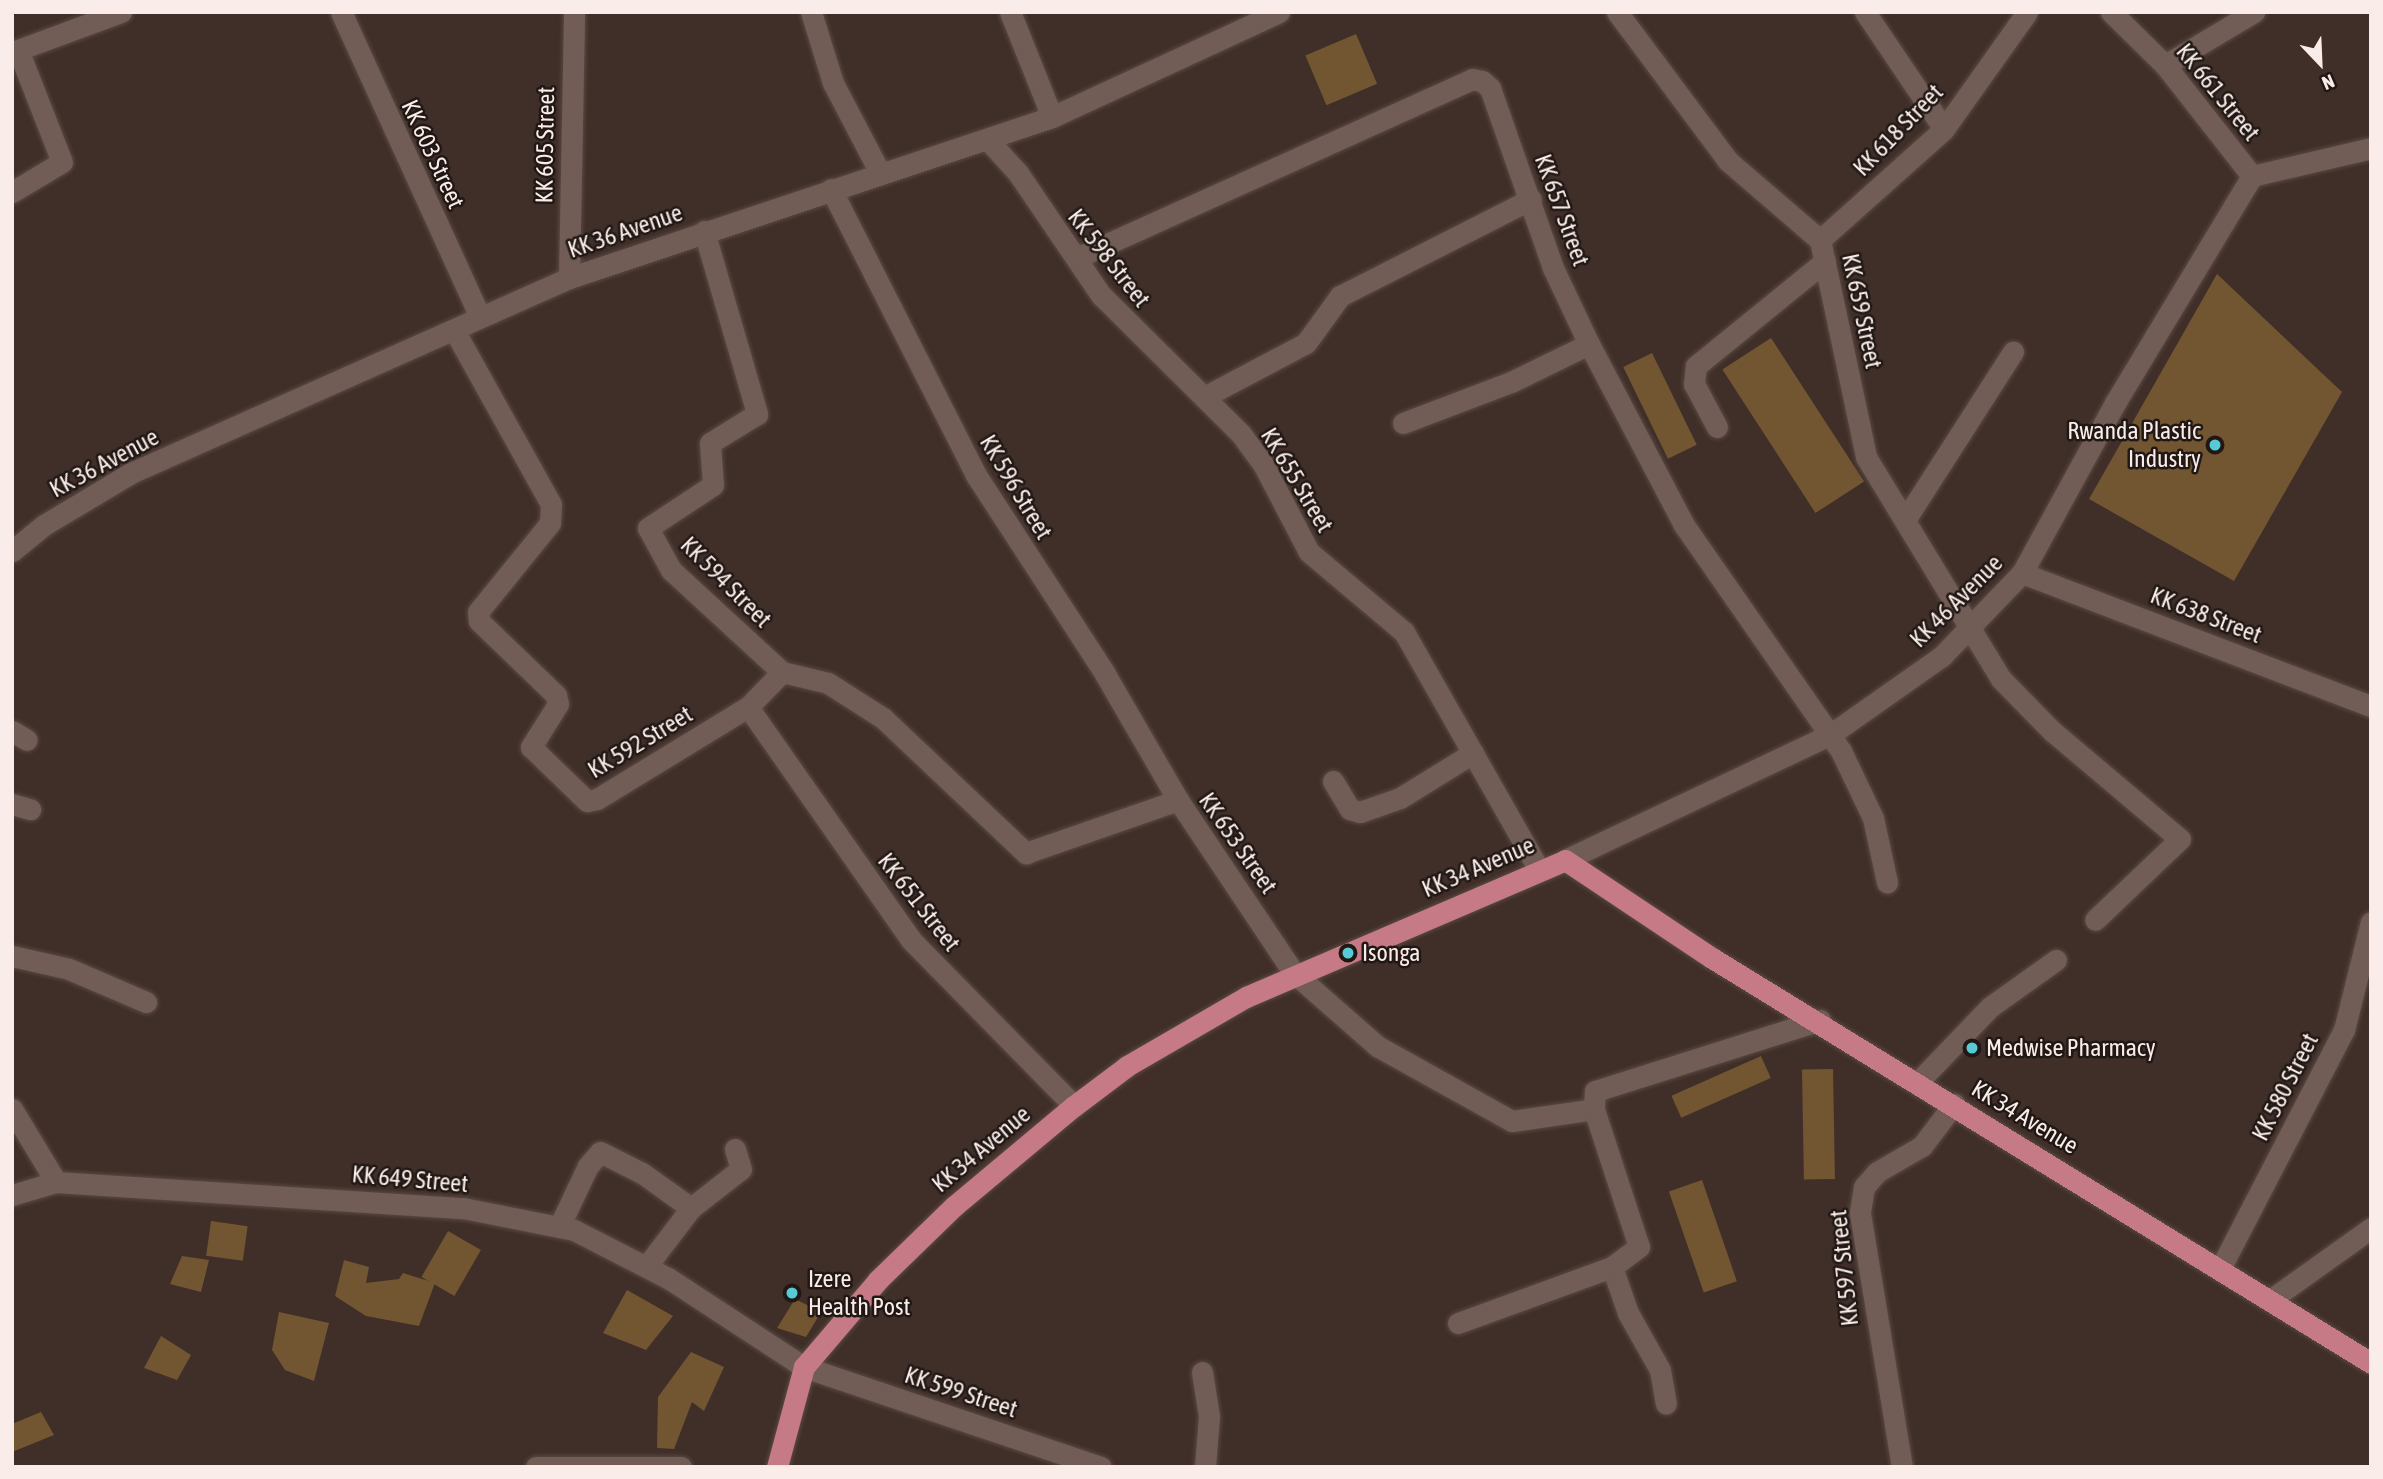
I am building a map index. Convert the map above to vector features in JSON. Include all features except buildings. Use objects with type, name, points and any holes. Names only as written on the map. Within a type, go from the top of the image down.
[{"type":"main road","name":"KK 34 Avenue","points":[[777,1467],[804,1367],[878,1280],[953,1207],[1074,1107],[1189,1027],[1294,973],[1564,860],[1713,958],[1821,1020],[2273,1298],[2371,1363]]},
{"type":"street","points":[[12,192],[62,162],[15,43],[121,12]]},
{"type":"street","name":"KK 603 Street","points":[[341,12],[480,317]]},
{"type":"street","name":"KK 605 Street","points":[[569,278],[574,12]]},
{"type":"street","points":[[811,12],[833,83],[879,171]]},
{"type":"street","points":[[1010,12],[1052,117]]},
{"type":"street","name":"KK 36 Avenue","points":[[12,551],[44,526],[131,473],[569,278],[879,171],[1052,117],[1279,12]]},
{"type":"street","name":"KK 659 Street","points":[[1617,12],[1728,161],[1822,251],[1863,448],[2009,688],[2180,839],[2095,920]]},
{"type":"street","points":[[1865,12],[1944,129]]},
{"type":"street","name":"KK 618 Street","points":[[1717,427],[1694,384],[1696,366],[1822,251],[1944,129],[2027,12]]},
{"type":"street","name":"KK 661 Street","points":[[2111,12],[2165,65],[2252,176]]},
{"type":"street","points":[[2165,65],[2254,12]]},
{"type":"street","name":"KK 657 Street","points":[[1076,258],[1472,79],[1490,88],[1553,268],[1589,344],[1684,525],[1830,734],[1873,818],[1887,882]]},
{"type":"street","name":"KK 598 Street","points":[[987,139],[1139,337],[1204,397]]},
{"type":"street","points":[[2252,176],[2371,148]]},
{"type":"street","name":"KK 46 Avenue","points":[[1564,860],[1830,734],[1907,684],[1971,627],[2022,573],[2115,403],[2252,176]]},
{"type":"street","name":"KK 596 Street","points":[[831,189],[975,475],[1105,674],[1178,800]]},
{"type":"street","points":[[1204,397],[1306,343],[1340,296],[1531,199]]},
{"type":"street","name":"KK 594 Street","points":[[704,231],[757,414],[710,443],[713,485],[648,528],[671,570],[782,672],[828,683],[858,699],[1033,853]]},
{"type":"street","name":"KK 592 Street","points":[[454,330],[551,504],[550,523],[478,612],[479,621],[556,695],[558,704],[531,747],[587,801],[748,707],[782,672]]},
{"type":"street","points":[[1403,423],[1511,382],[1589,344]]},
{"type":"street","points":[[1905,520],[2013,352]]},
{"type":"street","name":"KK 655 Street","points":[[1204,397],[1264,464],[1309,552],[1404,632],[1539,870]]},
{"type":"street","name":"KK 638 Street","points":[[2022,573],[2371,706]]},
{"type":"street","name":"KK 651 Street","points":[[748,707],[911,940],[1074,1107]]},
{"type":"street","points":[[1333,781],[1350,809],[1360,812],[1400,798],[1473,754]]},
{"type":"street","name":"KK 653 Street","points":[[1033,853],[1178,800],[1294,973],[1377,1046],[1512,1121],[1594,1109]]},
{"type":"street","name":"KK 580 Street","points":[[2221,1267],[2344,1030],[2371,922]]},
{"type":"street","points":[[12,956],[69,969],[146,1002]]},
{"type":"street","points":[[1918,1082],[1990,1007],[2056,960]]},
{"type":"street","points":[[1458,1323],[1612,1267],[1639,1247],[1638,1236],[1594,1109],[1595,1091],[1606,1084],[1821,1020]]},
{"type":"street","name":"KK 597 Street","points":[[1902,1467],[1860,1212],[1864,1187],[1877,1172],[1922,1146],[1954,1104]]},
{"type":"street","points":[[12,1109],[56,1182],[12,1195]]},
{"type":"street","points":[[646,1267],[691,1208],[741,1169],[735,1149]]},
{"type":"street","points":[[558,1227],[600,1152],[642,1173],[691,1208]]},
{"type":"street","name":"KK 649 Street","points":[[56,1182],[463,1208],[558,1227],[646,1267],[804,1367]]},
{"type":"street","points":[[2273,1298],[2371,1228]]},
{"type":"street","points":[[1612,1267],[1628,1313],[1660,1370],[1666,1403]]},
{"type":"street","name":"KK 599 Street","points":[[804,1367],[1101,1467]]},
{"type":"street","points":[[1202,1371],[1209,1416],[1205,1467]]},
{"type":"street","points":[[536,1467],[681,1467]]},
{"type":"place","name":"Rwanda Plastic Industry","points":[[2215,445]]},
{"type":"place","name":"Isonga","points":[[1348,953]]},
{"type":"place","name":"Medwise Pharmacy","points":[[1972,1048]]},
{"type":"place","name":"Izere Health Post","points":[[792,1293]]}]
